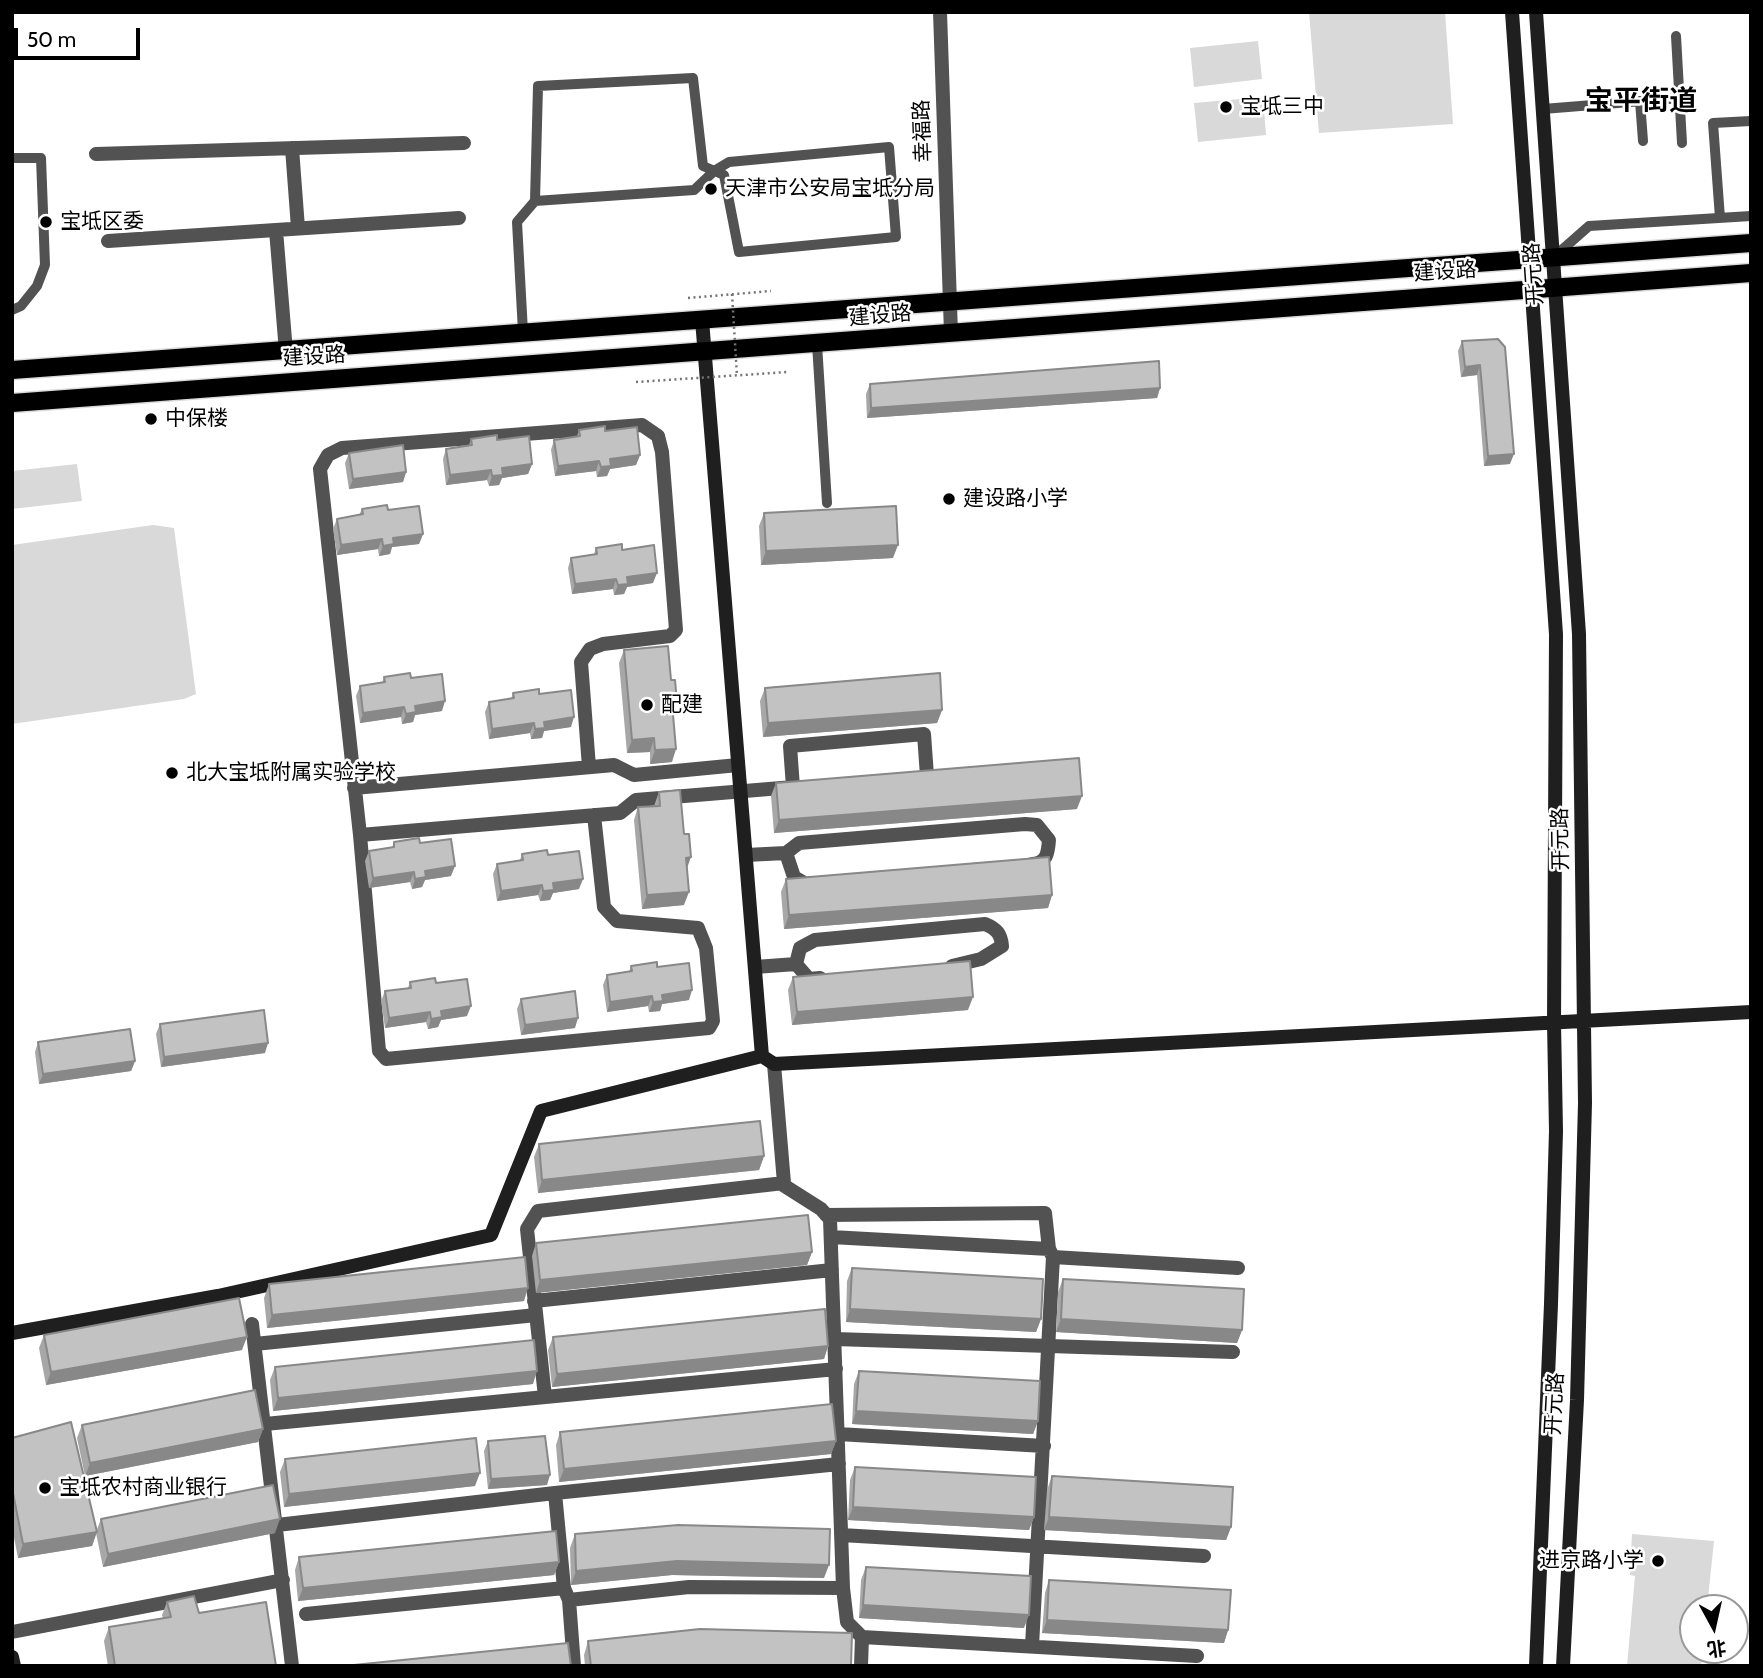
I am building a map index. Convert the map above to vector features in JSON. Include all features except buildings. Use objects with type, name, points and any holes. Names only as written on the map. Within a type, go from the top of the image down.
[{"type":"main road","name":"开元路","points":[[1512,12],[1556,634],[1556,1131],[1536,1666]]},
{"type":"main road","name":"开元路","points":[[1536,12],[1579,634],[1586,1103],[1563,1666]]},
{"type":"main road","name":"建设路","points":[[12,370],[286,352],[1530,257],[1751,243]]},
{"type":"main road","name":"建设路","points":[[12,403],[1751,272]]},
{"type":"main road","points":[[702,320],[755,967],[768,1060]]},
{"type":"main road","points":[[12,1333],[218,1296],[491,1235],[541,1111],[768,1060],[1751,1012]]},
{"type":"main road","points":[[12,1657],[14,1666]]},
{"type":"street","name":"幸福路","points":[[940,12],[951,333]]},
{"type":"street","points":[[96,154],[464,143]]},
{"type":"street","points":[[292,148],[298,228]]},
{"type":"street","points":[[108,241],[459,218]]},
{"type":"street","points":[[276,230],[286,352]]},
{"type":"street","points":[[589,767],[581,662],[590,649],[603,644],[670,636],[676,630],[659,436],[642,425],[342,448],[328,455],[320,469],[360,835],[379,1051],[386,1059],[709,1028],[713,1021],[706,948],[698,928],[617,921],[610,914],[604,907],[594,815]]},
{"type":"street","points":[[360,835],[620,813],[636,800],[800,787],[790,746],[924,734],[927,776]]},
{"type":"street","points":[[354,788],[614,765],[634,775],[738,765]]},
{"type":"street","points":[[634,775],[636,800]]},
{"type":"street","points":[[746,855],[786,853],[799,844],[1037,825],[1049,840],[1046,858],[1040,863],[1013,866]]},
{"type":"street","points":[[786,853],[794,877],[806,884],[833,881]]},
{"type":"street","points":[[796,964],[800,948],[815,940],[985,924],[995,928],[1002,936],[1002,946],[981,959],[932,968]]},
{"type":"street","points":[[755,967],[796,964]]},
{"type":"street","points":[[796,964],[809,979],[836,976]]},
{"type":"street","points":[[545,1397],[527,1229],[538,1210],[784,1182],[768,1060]]},
{"type":"street","points":[[780,1183],[821,1209],[830,1219],[841,1535],[847,1622],[862,1637],[1197,1656]]},
{"type":"street","points":[[826,1215],[1045,1213],[1051,1253],[1050,1346],[1032,1646]]},
{"type":"street","points":[[831,1237],[1238,1268]]},
{"type":"street","points":[[255,1344],[832,1270]]},
{"type":"street","points":[[252,1324],[292,1666]]},
{"type":"street","points":[[835,1339],[1233,1352]]},
{"type":"street","points":[[265,1424],[836,1369]]},
{"type":"street","points":[[838,1434],[1044,1446]]},
{"type":"street","points":[[277,1525],[839,1464]]},
{"type":"street","points":[[555,1493],[575,1666]]},
{"type":"street","points":[[841,1535],[1204,1556]]},
{"type":"street","points":[[12,1632],[283,1580]]},
{"type":"street","points":[[306,1614],[689,1587],[844,1588]]},
{"type":"street","points":[[861,1666],[862,1637]]},
{"type":"lane","points":[[1676,36],[1682,143]]},
{"type":"lane","points":[[523,332],[517,222],[536,201],[538,86],[693,78],[703,166],[714,171],[724,175],[739,252],[896,237],[888,147],[729,162],[714,171],[694,190],[536,201]]},
{"type":"lane","points":[[1543,109],[1680,97]]},
{"type":"lane","points":[[1640,101],[1643,141]]},
{"type":"lane","points":[[1720,218],[1713,123],[1751,121]]},
{"type":"lane","points":[[12,158],[41,158],[45,265],[37,286],[21,306],[12,310]]},
{"type":"lane","points":[[1554,256],[1589,226],[1751,216]]},
{"type":"lane","points":[[817,344],[827,503]]},
{"type":"path","points":[[688,298],[771,291]]},
{"type":"path","points":[[732,295],[737,376]]},
{"type":"path","points":[[636,382],[788,372]]},
{"type":"shaded area","points":[[1309,12],[1445,12],[1453,124],[1319,133]]},
{"type":"shaded area","points":[[1258,41],[1262,79],[1194,87],[1190,48]]},
{"type":"shaded area","points":[[1263,97],[1266,135],[1198,142],[1194,103]]},
{"type":"shaded area","points":[[77,464],[82,501],[12,509],[12,471]]},
{"type":"shaded area","points":[[153,525],[174,528],[196,694],[184,699],[12,724],[12,545]]},
{"type":"shaded area","points":[[1632,1534],[1714,1541],[1708,1594],[1679,1594],[1679,1664],[1701,1666],[1627,1666],[1635,1576],[1630,1575]]},
{"type":"place","name":"宝坻三中","points":[[1226,107]]},
{"type":"place","name":"天津市公安局宝坻分局","points":[[711,189]]},
{"type":"place","name":"宝坻区委","points":[[46,222]]},
{"type":"place","name":"中保楼","points":[[151,419]]},
{"type":"place","name":"建设路小学","points":[[949,499]]},
{"type":"place","name":"配建","points":[[647,705]]},
{"type":"place","name":"北大宝坻附属实验学校","points":[[172,773]]},
{"type":"place","name":"宝坻农村商业银行","points":[[45,1488]]},
{"type":"place","name":"进京路小学","points":[[1658,1561]]},
{"type":"district","name":"宝平街道","points":[[1641,102]]}]
